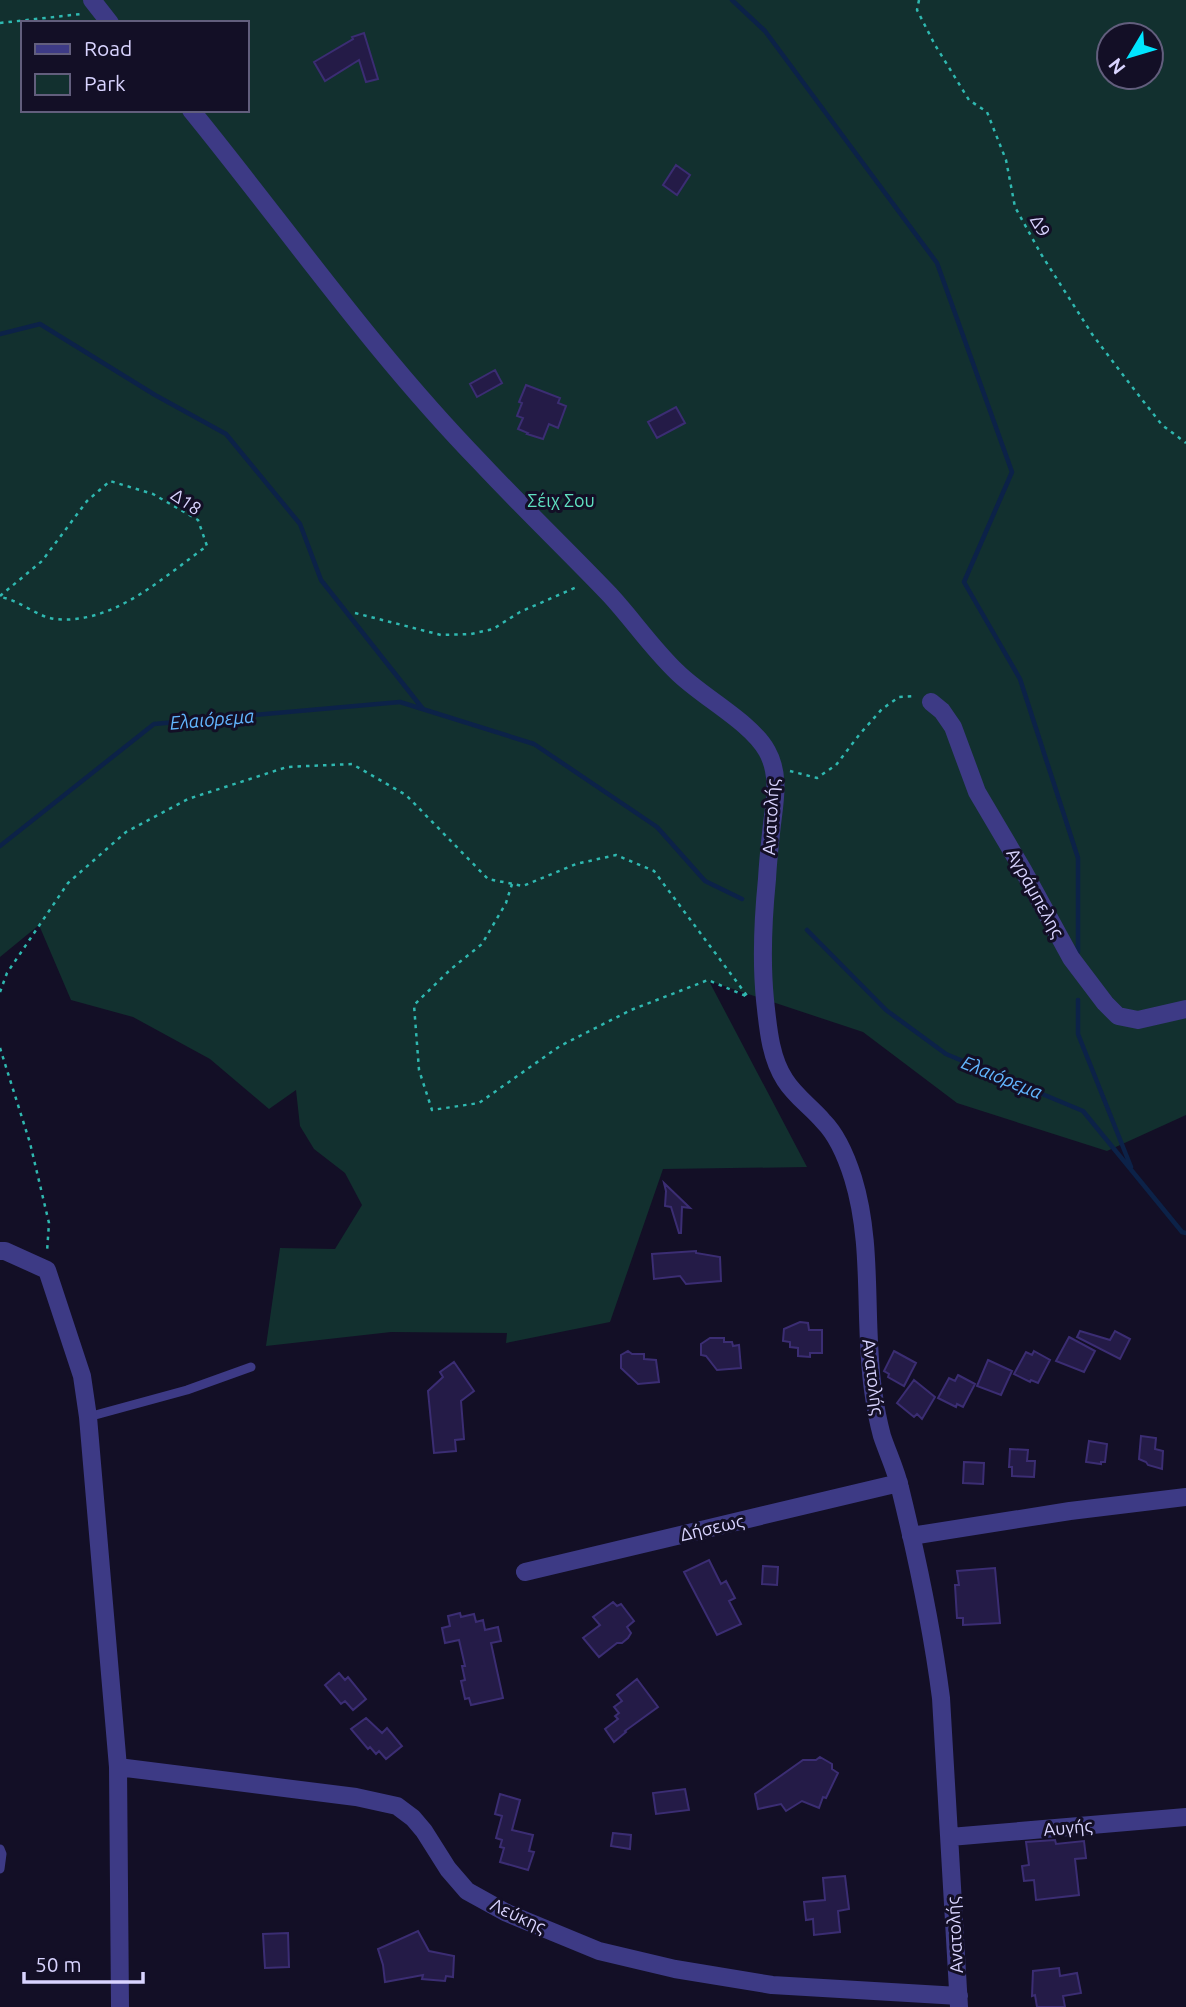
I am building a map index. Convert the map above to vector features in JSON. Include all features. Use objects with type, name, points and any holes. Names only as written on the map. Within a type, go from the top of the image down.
[{"type":"street","points":[[193,112],[423,400],[481,464],[595,580],[676,672],[755,735],[767,750],[773,766]]},
{"type":"street","name":"Αγράμπελης","points":[[931,702],[942,711],[953,727],[977,792],[1072,958],[1105,1003],[1118,1016],[1138,1020],[1186,1009]]},
{"type":"street","name":"Ανατολής","points":[[773,766],[776,797],[766,885],[763,958],[765,1001],[772,1049],[779,1069],[790,1087],[828,1125],[852,1176],[863,1232],[867,1330],[873,1389],[881,1433],[899,1483],[936,1661],[959,2001]]},
{"type":"street","points":[[0,1251],[47,1270],[82,1376],[88,1418],[118,1767],[120,2007]]},
{"type":"street","name":"Δήσεως","points":[[525,1572],[899,1483]]},
{"type":"street","points":[[911,1536],[1070,1511],[1186,1497]]},
{"type":"street","name":"Λεύκης","points":[[118,1767],[356,1797],[397,1806],[413,1818],[448,1869],[467,1891],[507,1913],[599,1951],[675,1969],[772,1984],[959,2001]]},
{"type":"street","name":"Αυγής","points":[[950,1837],[1186,1817]]},
{"type":"lane","points":[[88,1418],[187,1390],[251,1367]]},
{"type":"lane","points":[[0,1849],[0,1869]]},
{"type":"path","name":"Δ9","points":[[919,0],[918,10],[935,45],[969,100],[987,112],[1006,160],[1015,207],[1041,254],[1126,379],[1162,425],[1186,443]]},
{"type":"path","points":[[0,23],[101,12]]},
{"type":"path","name":"Δ18","points":[[110,481],[152,494],[198,520],[207,546],[123,605],[88,618],[52,619],[9,598],[0,597],[42,561],[87,501],[110,481]]},
{"type":"path","points":[[355,613],[440,635],[471,634],[493,629],[520,612],[595,580]]},
{"type":"path","points":[[773,766],[817,778],[836,765],[882,709],[899,697],[917,696],[931,702]]},
{"type":"path","points":[[0,992],[7,973],[68,883],[126,832],[188,799],[287,767],[352,764],[405,795],[488,879],[523,886],[576,864],[616,855],[654,871],[749,998],[708,980],[631,1010],[560,1046],[479,1103],[432,1110],[419,1070],[414,1005],[482,944],[506,903],[512,884]]},
{"type":"path","points":[[0,1048],[30,1143],[49,1223],[47,1270]]},
{"type":"green space","name":"Σέιχ Σου","points":[[0,0],[1186,0],[1186,1115],[1107,1151],[957,1103],[863,1032],[709,981],[807,1167],[663,1169],[610,1322],[506,1343],[507,1333],[391,1332],[266,1346],[280,1248],[335,1249],[362,1205],[345,1173],[314,1149],[300,1126],[296,1090],[269,1109],[210,1059],[133,1017],[71,1000],[39,925],[0,957]]},
{"type":"building","points":[[364,33],[378,79],[366,82],[359,60],[325,81],[314,62],[353,39],[352,37]]},
{"type":"building","points":[[676,165],[690,175],[677,195],[663,185]]},
{"type":"building","points":[[495,370],[502,383],[477,397],[470,384]]},
{"type":"building","points":[[526,385],[560,398],[558,403],[566,406],[558,428],[549,424],[543,439],[518,429],[523,418],[517,416],[522,403],[519,402]]},
{"type":"building","points":[[676,407],[685,423],[657,438],[648,422]]},
{"type":"building","points":[[664,1183],[690,1208],[682,1207],[681,1233],[671,1207],[665,1206]]},
{"type":"building","points":[[696,1251],[720,1257],[721,1281],[686,1284],[680,1276],[654,1279],[652,1254]]},
{"type":"building","points":[[800,1322],[808,1323],[809,1330],[822,1330],[822,1353],[810,1353],[810,1357],[798,1356],[798,1348],[790,1347],[790,1342],[783,1341],[784,1329]]},
{"type":"building","points":[[1080,1331],[1110,1340],[1115,1331],[1130,1339],[1120,1359],[1077,1337]]},
{"type":"building","points":[[1069,1337],[1095,1351],[1084,1372],[1056,1361]]},
{"type":"building","points":[[710,1338],[724,1338],[724,1342],[732,1342],[733,1346],[739,1345],[741,1368],[717,1370],[706,1356],[701,1355],[701,1344]]},
{"type":"building","points":[[628,1351],[632,1354],[644,1354],[644,1359],[656,1360],[659,1382],[638,1384],[621,1368],[621,1355]]},
{"type":"building","points":[[894,1351],[916,1363],[904,1386],[888,1377],[889,1374],[884,1371]]},
{"type":"building","points":[[1034,1351],[1050,1360],[1038,1383],[1014,1374],[1026,1352],[1032,1355]]},
{"type":"building","points":[[988,1360],[1012,1371],[1001,1395],[977,1386]]},
{"type":"building","points":[[454,1362],[474,1391],[461,1401],[464,1439],[455,1440],[456,1451],[434,1453],[428,1391],[443,1377],[440,1372]]},
{"type":"building","points":[[958,1375],[975,1384],[963,1407],[957,1404],[956,1407],[938,1398],[949,1378],[955,1381]]},
{"type":"building","points":[[914,1380],[935,1397],[922,1419],[917,1414],[914,1417],[897,1403]]},
{"type":"building","points":[[1141,1436],[1156,1438],[1155,1449],[1163,1451],[1162,1469],[1139,1459]]},
{"type":"building","points":[[1089,1441],[1107,1444],[1105,1462],[1086,1462]]},
{"type":"building","points":[[1010,1449],[1028,1450],[1027,1461],[1035,1461],[1034,1477],[1012,1476],[1012,1467],[1009,1467]]},
{"type":"building","points":[[964,1462],[984,1463],[983,1484],[963,1483]]},
{"type":"building","points":[[709,1560],[721,1584],[726,1581],[735,1598],[729,1601],[741,1624],[717,1635],[684,1572]]},
{"type":"building","points":[[763,1566],[778,1567],[777,1585],[762,1584]]},
{"type":"building","points":[[995,1568],[1000,1623],[963,1625],[963,1618],[957,1618],[957,1571]]},
{"type":"building","points":[[613,1602],[617,1606],[621,1604],[634,1621],[627,1627],[631,1633],[622,1643],[617,1643],[599,1657],[583,1638],[600,1625],[593,1617]]},
{"type":"building","points":[[460,1613],[461,1617],[474,1614],[476,1622],[483,1620],[485,1630],[498,1627],[501,1641],[491,1643],[503,1698],[471,1705],[469,1698],[465,1699],[461,1681],[465,1680],[462,1666],[465,1666],[459,1640],[445,1643],[442,1628],[450,1626],[448,1616]]},
{"type":"building","points":[[339,1673],[345,1680],[348,1677],[366,1699],[353,1710],[345,1701],[341,1704],[325,1685]]},
{"type":"building","points":[[637,1679],[658,1707],[614,1742],[605,1729],[618,1719],[615,1716],[619,1713],[614,1707],[622,1701],[617,1695]]},
{"type":"building","points":[[366,1718],[382,1733],[387,1728],[402,1746],[386,1759],[379,1751],[376,1754],[370,1747],[368,1749],[351,1729]]},
{"type":"building","points":[[820,1757],[832,1764],[832,1769],[838,1773],[819,1808],[802,1801],[786,1811],[781,1804],[758,1809],[755,1794],[803,1760],[816,1760]]},
{"type":"building","points":[[685,1789],[689,1810],[656,1814],[653,1793]]},
{"type":"building","points":[[500,1794],[520,1800],[512,1830],[533,1835],[529,1851],[534,1852],[528,1870],[500,1862],[504,1848],[500,1847],[502,1840],[496,1838],[502,1816],[495,1814]]},
{"type":"building","points":[[613,1833],[631,1835],[630,1849],[611,1846]]},
{"type":"building","points":[[1055,1840],[1056,1844],[1084,1841],[1086,1858],[1075,1859],[1079,1895],[1036,1900],[1034,1880],[1024,1881],[1022,1866],[1029,1865],[1026,1842]]},
{"type":"building","points":[[845,1876],[849,1909],[838,1911],[840,1932],[814,1935],[813,1919],[806,1920],[804,1902],[825,1900],[823,1878]]},
{"type":"building","points":[[418,1931],[429,1951],[454,1956],[453,1977],[446,1976],[445,1981],[422,1979],[423,1975],[385,1982],[378,1949]]},
{"type":"building","points":[[288,1933],[289,1967],[265,1968],[263,1934]]},
{"type":"building","points":[[1059,1968],[1060,1976],[1077,1973],[1081,1993],[1063,1996],[1065,2007],[1037,2007],[1035,1995],[1032,1996],[1033,1971]]},
{"type":"waterway","points":[[732,0],[765,31],[937,263],[1012,472],[964,582],[1020,679],[1078,858],[1078,952]]},
{"type":"waterway","points":[[0,334],[40,324],[155,395],[226,434],[300,524],[321,580],[423,709]]},
{"type":"waterway","name":"Ελαιόρεμα","points":[[0,846],[154,724],[400,702],[534,744],[657,827],[705,881],[742,899]]},
{"type":"waterway","name":"Ελαιόρεμα","points":[[807,930],[886,1010],[946,1054],[1083,1111],[1182,1232],[1186,1233]]},
{"type":"waterway","points":[[1078,1000],[1078,1034],[1131,1167]]}]
